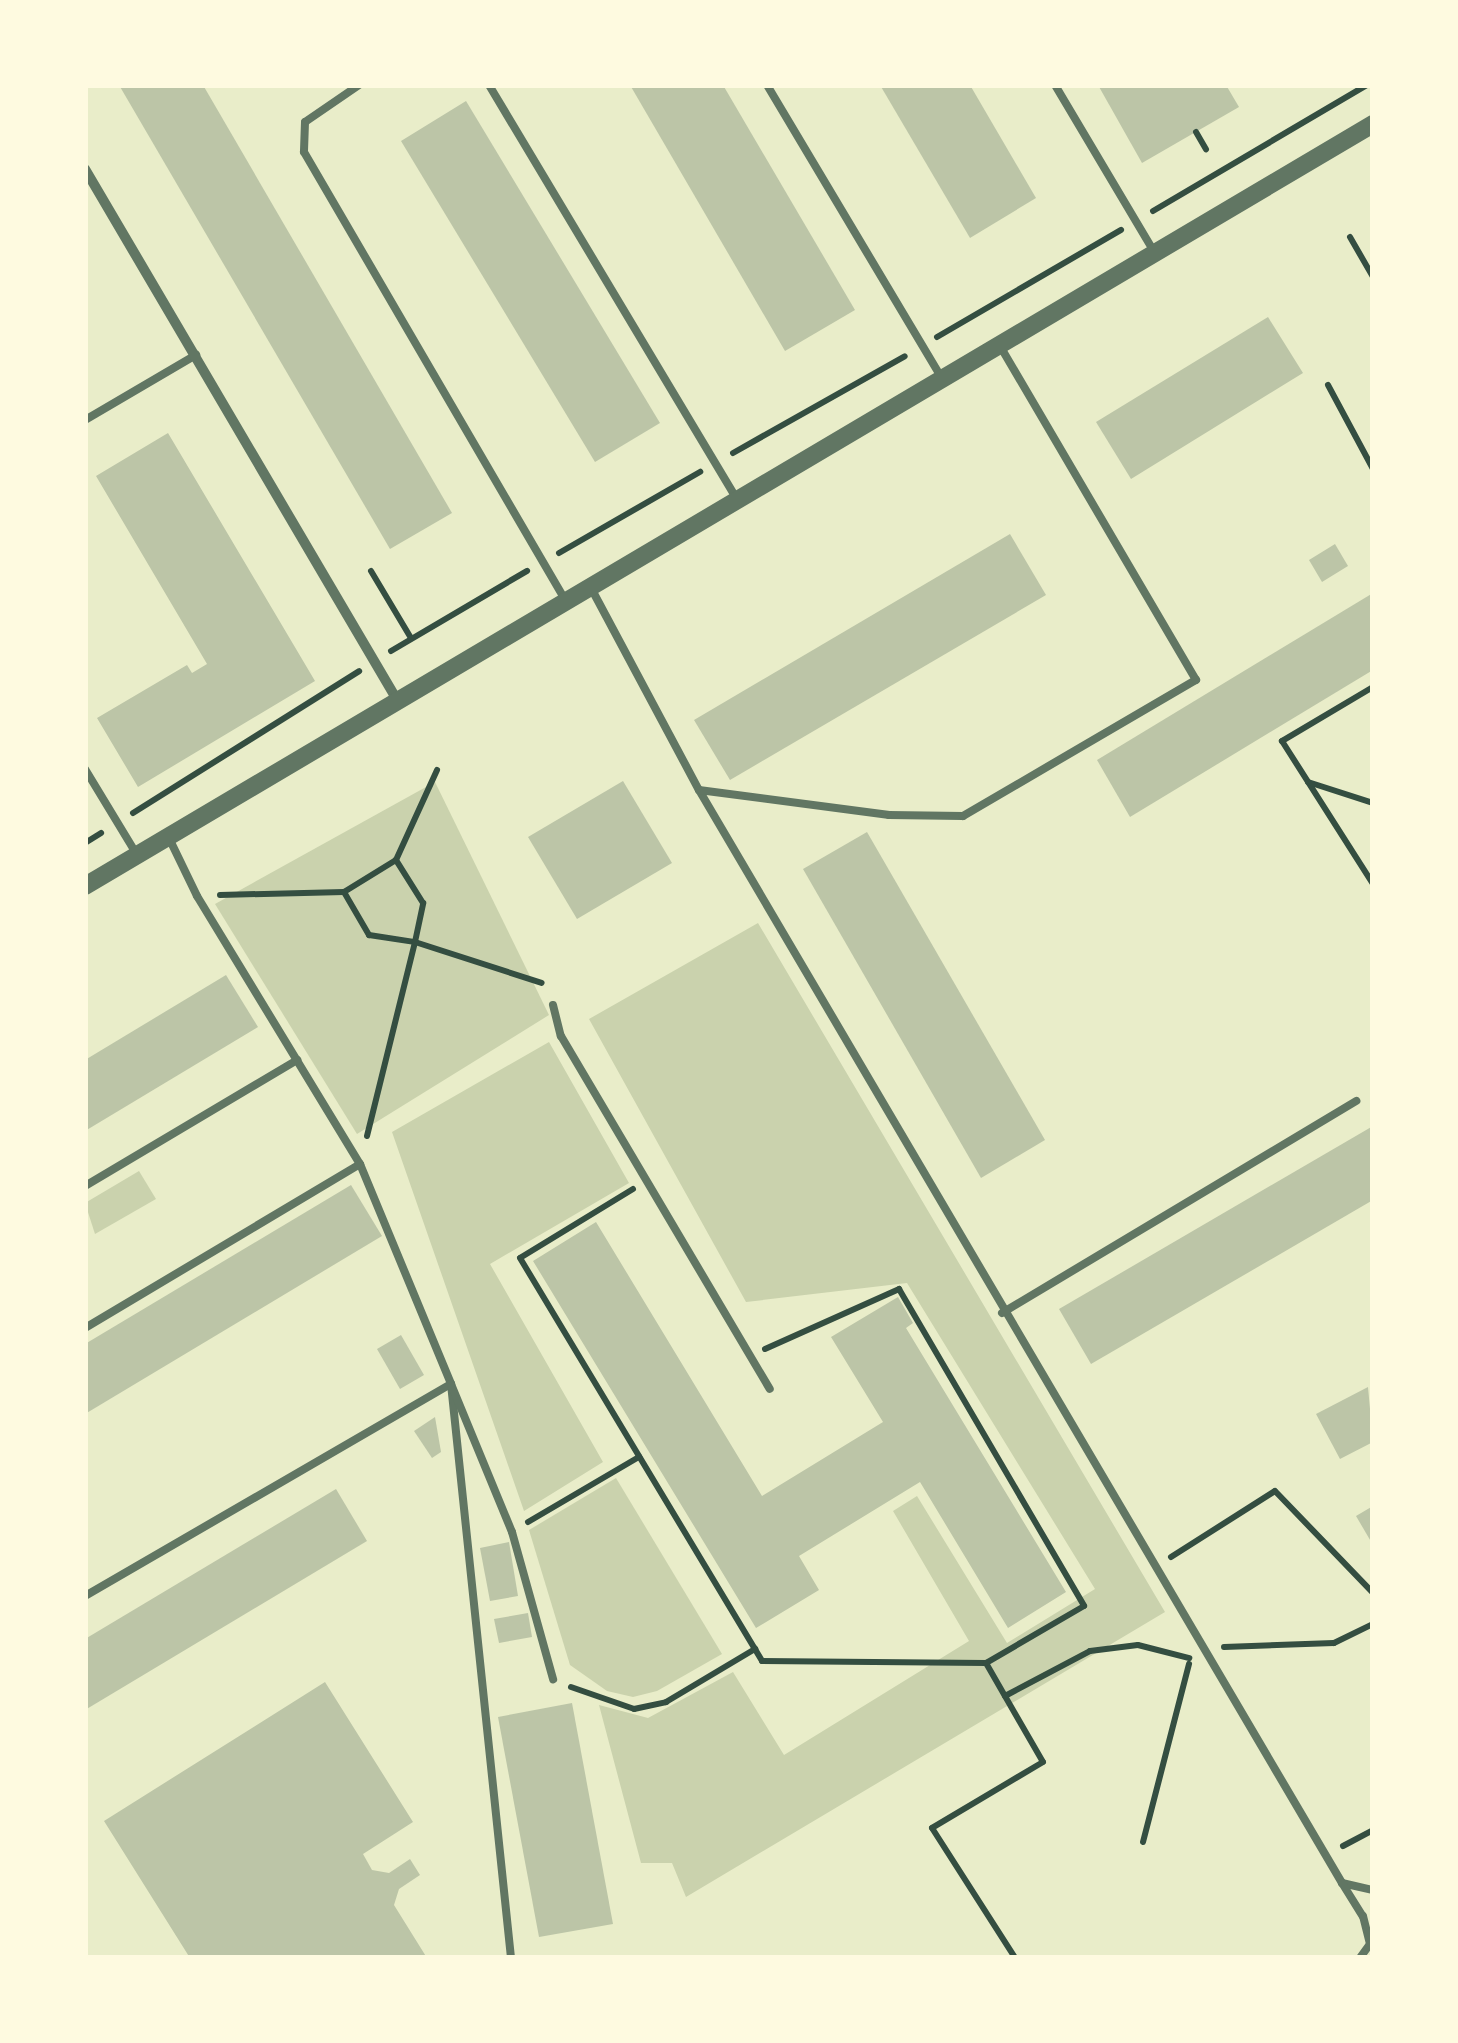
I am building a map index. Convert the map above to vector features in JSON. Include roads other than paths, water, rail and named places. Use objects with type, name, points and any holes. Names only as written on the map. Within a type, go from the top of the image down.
[{"type":"street","points":[[85,886],[564,598],[1373,124]]},
{"type":"street","points":[[85,169],[396,700]]},
{"type":"lane","points":[[359,85],[305,122],[304,152],[564,598]]},
{"type":"lane","points":[[489,85],[736,498]]},
{"type":"lane","points":[[767,85],[942,378]]},
{"type":"lane","points":[[1055,85],[1154,252]]},
{"type":"lane","points":[[699,790],[889,815],[963,816],[1196,680],[999,343]]},
{"type":"lane","points":[[85,420],[196,355]]},
{"type":"lane","points":[[589,584],[699,790],[1002,1313],[1158,1565],[1364,1916],[1370,1944],[1360,1958]]},
{"type":"lane","points":[[85,769],[136,854]]},
{"type":"lane","points":[[168,836],[197,896],[360,1164],[512,1532],[553,1679]]},
{"type":"lane","points":[[554,1004],[561,1036],[770,1388]]},
{"type":"lane","points":[[85,1186],[296,1060]]},
{"type":"lane","points":[[1002,1313],[1356,1101]]},
{"type":"lane","points":[[85,1328],[360,1164]]},
{"type":"lane","points":[[85,1596],[450,1384]]},
{"type":"lane","points":[[450,1384],[510,1958]]},
{"type":"lane","points":[[1342,1883],[1373,1890]]}]
